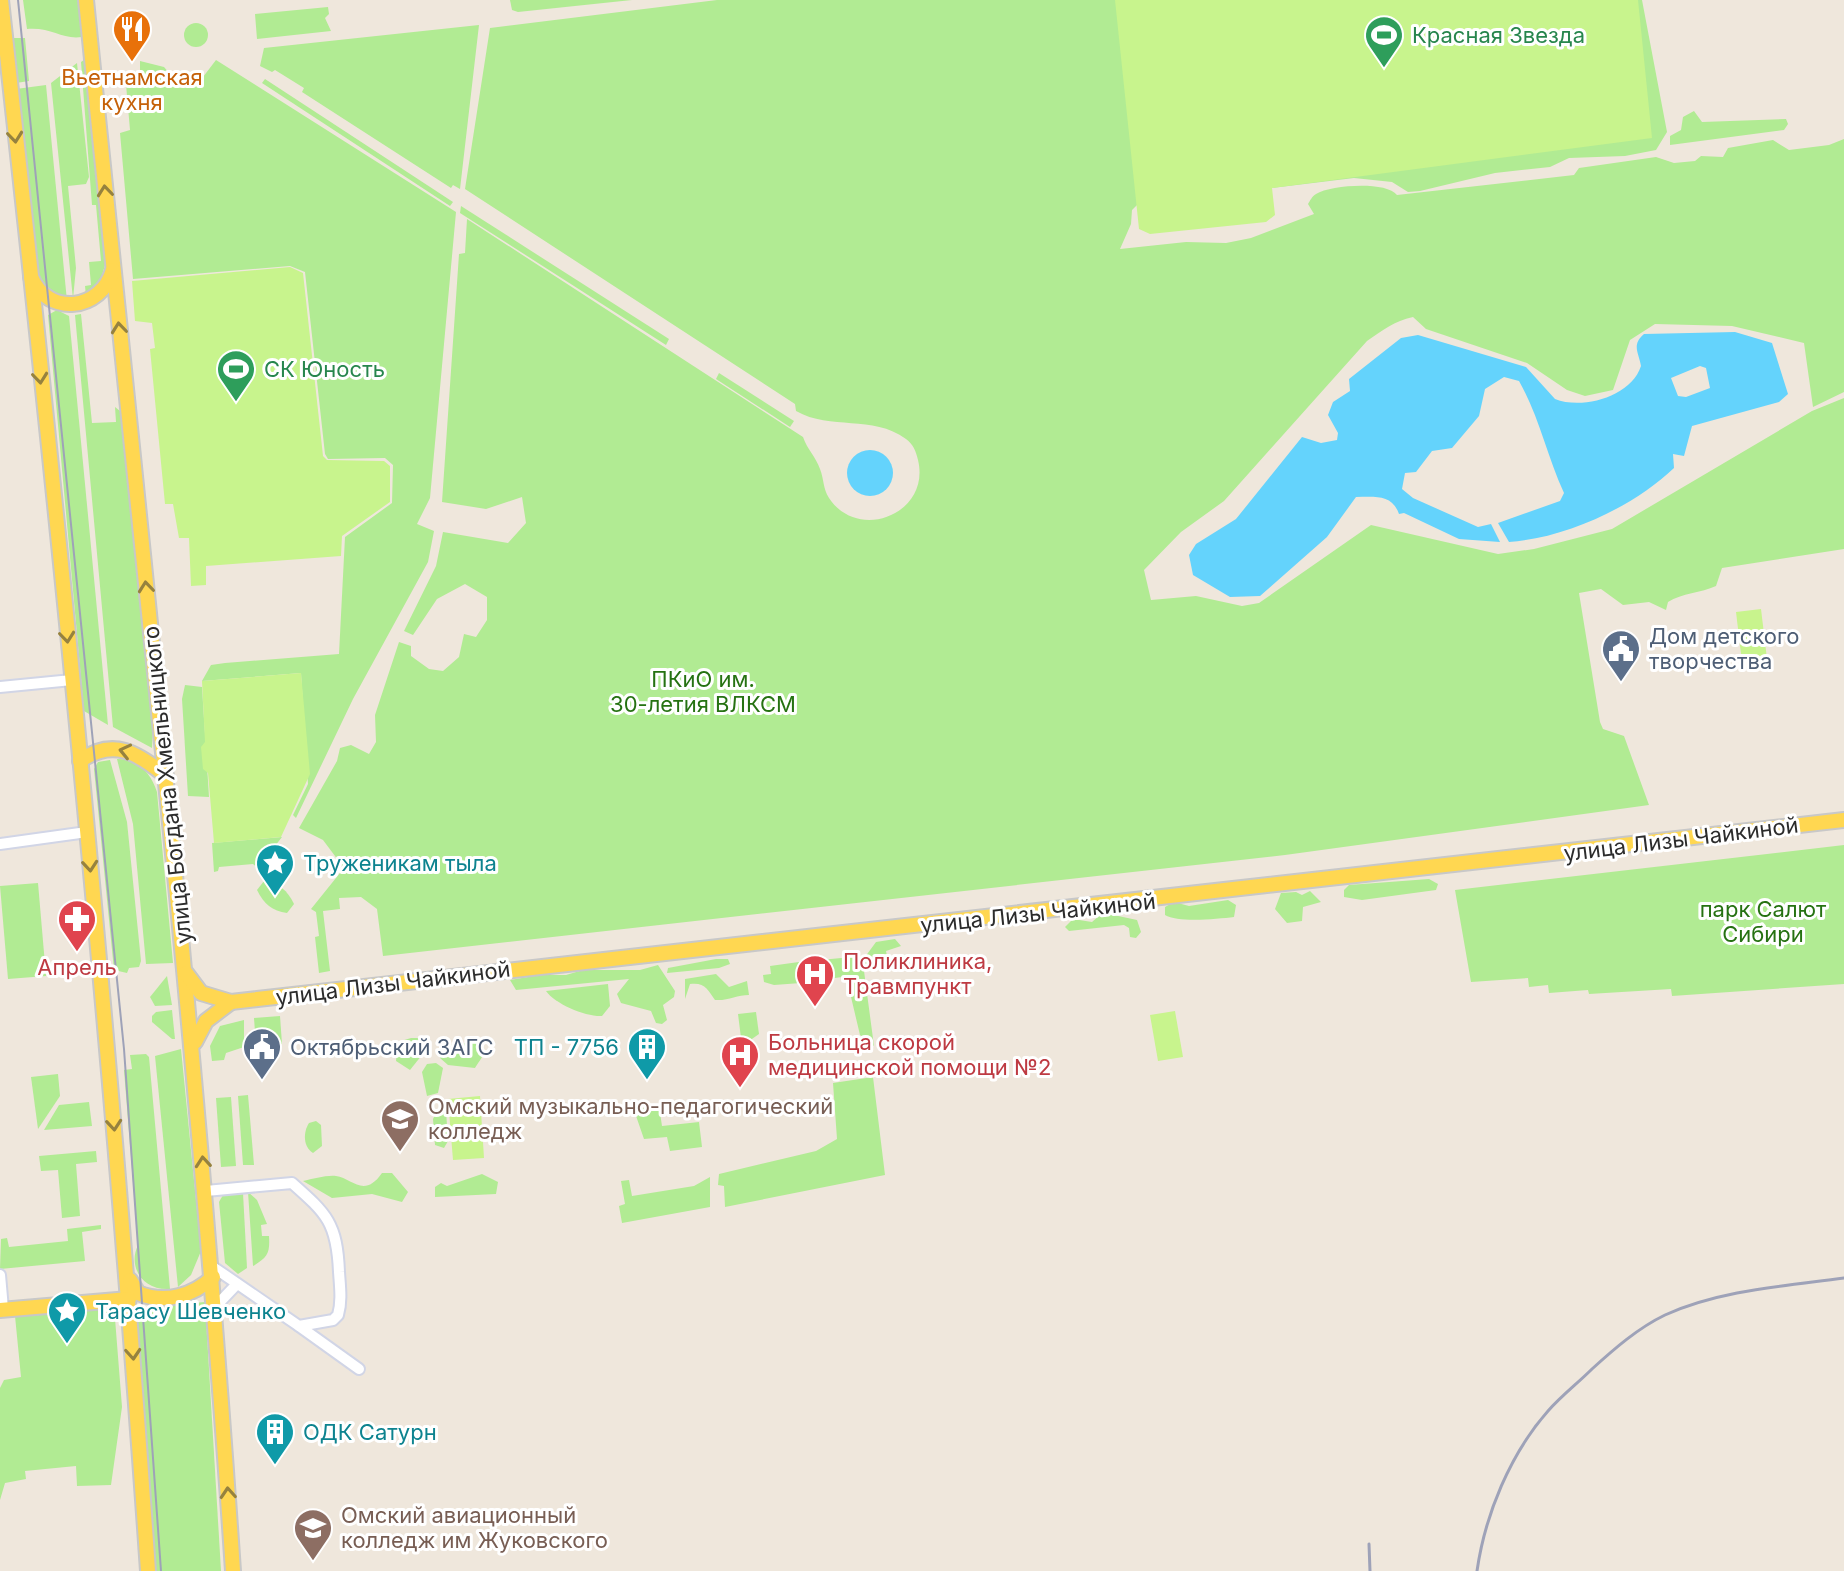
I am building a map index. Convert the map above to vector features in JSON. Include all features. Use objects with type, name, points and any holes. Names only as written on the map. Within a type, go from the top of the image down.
[{"type":"main road","points":[[1,0],[4,60],[87,832],[129,1299],[148,1571]]},
{"type":"main road","name":"улица Богдана Хмельницкого","points":[[86,0],[193,1047],[213,1272],[233,1571]]},
{"type":"main road","points":[[29,273],[44,295],[73,305],[95,297],[104,289],[113,268]]},
{"type":"main road","points":[[80,761],[104,748],[127,749],[166,776]]},
{"type":"main road","name":"улица Лизы Чайкиной","points":[[231,1002],[1844,820]]},
{"type":"main road","points":[[186,973],[201,993],[231,1002]]},
{"type":"main road","points":[[193,1047],[206,1021],[231,1002]]},
{"type":"main road","points":[[127,1276],[138,1293],[158,1297],[190,1294],[213,1272]]},
{"type":"main road","points":[[1,1309],[129,1299]]},
{"type":"street","points":[[0,687],[72,680]]},
{"type":"street","points":[[0,844],[87,832]]},
{"type":"street","points":[[206,1191],[292,1183],[327,1218],[337,1235],[340,1306],[333,1320],[299,1326]]},
{"type":"street","points":[[213,1272],[237,1284],[359,1369]]},
{"type":"street","points":[[0,1275],[1,1309]]},
{"type":"street","points":[[215,1307],[237,1284]]},
{"type":"green space","points":[[23,0],[78,0],[82,37],[27,29]]},
{"type":"green space","points":[[510,0],[632,0],[518,12],[512,10]]},
{"type":"green space","name":"ПКиО им. 30-летия ВЛКСМ","points":[[717,0],[1127,0],[1143,199],[1132,210],[1131,224],[1120,249],[1186,242],[1226,243],[1251,238],[1314,214],[1308,204],[1312,197],[1333,188],[1370,186],[1397,195],[1574,175],[1579,168],[1656,157],[1674,163],[1695,161],[1701,156],[1723,157],[1728,148],[1773,140],[1789,150],[1829,145],[1844,139],[1844,392],[1813,407],[1804,343],[1732,326],[1655,324],[1630,340],[1613,390],[1585,396],[1567,390],[1527,363],[1426,329],[1413,317],[1394,323],[1367,341],[1224,501],[1181,532],[1144,570],[1151,600],[1196,596],[1242,606],[1259,603],[1371,525],[1498,554],[1534,549],[1612,529],[1812,411],[1844,398],[1844,549],[1722,568],[1716,586],[1673,599],[1668,602],[1666,610],[1649,602],[1623,605],[1601,589],[1579,593],[1600,722],[1603,729],[1624,736],[1649,805],[1285,855],[383,956],[377,909],[361,897],[339,898],[340,909],[323,911],[330,971],[319,973],[316,912],[311,909],[344,868],[323,840],[299,828],[337,761],[340,748],[351,745],[369,754],[376,742],[375,715],[399,642],[411,646],[411,656],[429,669],[443,671],[459,657],[464,634],[476,637],[487,620],[487,597],[465,584],[437,599],[413,635],[404,631],[436,566],[443,532],[508,543],[526,523],[522,497],[486,509],[442,502],[459,254],[465,253],[467,219],[803,437],[818,465],[827,495],[842,511],[857,518],[874,520],[890,516],[914,495],[919,479],[918,460],[914,448],[906,439],[879,427],[823,420],[796,411],[795,404],[465,189],[490,28]]},
{"type":"green space","name":"Красная Звезда","points":[[1115,0],[1638,0],[1652,138],[1272,188],[1275,215],[1266,222],[1150,234],[1139,229]]},
{"type":"green space","points":[[1617,0],[1642,0],[1667,132],[1656,150],[1625,156],[1569,158],[1550,167],[1495,173],[1420,191],[1408,192],[1392,182],[1354,178],[1272,188]]},
{"type":"green space","points":[[328,7],[329,14],[325,18],[331,31],[257,39],[255,14]]},
{"type":"green space","points":[[196,23],[205,26],[208,35],[205,44],[196,47],[187,44],[184,35],[187,26]]},
{"type":"green space","points":[[479,25],[460,189],[453,185],[451,188],[302,92],[304,88],[275,70],[272,72],[260,66],[264,48]]},
{"type":"green space","points":[[11,38],[25,38],[29,81],[16,83]]},
{"type":"green space","points":[[84,60],[105,265],[99,286],[86,296],[85,286],[91,285],[89,262],[101,261],[96,205],[92,205],[81,62]]},
{"type":"green space","points":[[216,60],[456,212],[430,498],[417,524],[434,531],[428,562],[353,699],[296,818],[293,815],[308,784],[301,673],[202,681],[211,665],[339,654],[345,537],[392,503],[393,465],[385,458],[328,459],[325,454],[305,272],[290,266],[133,279],[120,133],[130,130],[125,73],[140,71],[140,61],[164,67],[177,82],[197,84],[197,76],[203,77]]},
{"type":"green space","points":[[77,63],[89,177],[86,184],[68,186],[76,268],[73,299],[51,83]]},
{"type":"green space","points":[[265,79],[453,202],[450,206],[262,83]]},
{"type":"green space","points":[[46,85],[67,301],[52,296],[38,284],[16,89]]},
{"type":"green space","points":[[1694,111],[1702,122],[1786,119],[1788,124],[1784,130],[1670,145],[1670,136],[1681,130],[1683,117]]},
{"type":"green space","points":[[461,206],[669,339],[666,345],[460,213]]},
{"type":"green space","name":"СК Юность","points":[[290,267],[303,273],[323,456],[327,460],[384,461],[390,466],[390,502],[342,536],[341,556],[206,566],[206,585],[191,586],[189,538],[179,538],[173,504],[165,504],[150,349],[155,348],[152,323],[135,321],[132,281]]},
{"type":"green space","points":[[57,310],[69,316],[108,725],[84,711],[48,315]]},
{"type":"green space","points":[[81,314],[92,423],[116,422],[115,407],[120,411],[153,729],[152,748],[113,727],[75,315]]},
{"type":"green space","points":[[719,373],[794,421],[790,427],[716,379]]},
{"type":"green space","points":[[1761,609],[1767,659],[1742,662],[1736,612]]},
{"type":"green space","points":[[301,673],[310,774],[281,837],[214,843],[208,773],[203,769],[201,747],[205,742],[202,681]]},
{"type":"green space","points":[[185,685],[202,687],[209,797],[188,796],[182,699]]},
{"type":"green space","points":[[117,759],[131,761],[143,768],[157,792],[173,963],[146,964],[133,824]]},
{"type":"green space","points":[[110,760],[127,822],[141,961],[139,967],[129,968],[127,973],[114,970],[94,769],[98,762]]},
{"type":"green space","points":[[282,837],[275,846],[272,844],[258,868],[253,864],[219,867],[214,872],[212,843]]},
{"type":"green space","name":"парк Салют Сибири","points":[[1844,845],[1844,984],[1672,996],[1671,989],[1549,993],[1548,985],[1529,987],[1528,978],[1471,982],[1455,890]]},
{"type":"green space","points":[[1429,879],[1438,884],[1436,890],[1362,900],[1344,897],[1344,890],[1349,885]]},
{"type":"green space","points":[[264,881],[279,886],[289,895],[294,904],[287,913],[273,909],[263,899],[257,890]]},
{"type":"green space","points":[[38,883],[46,976],[8,979],[0,886]]},
{"type":"green space","points":[[1310,891],[1321,902],[1303,907],[1302,921],[1287,923],[1275,909],[1281,893],[1296,892],[1302,895]]},
{"type":"green space","points":[[1228,900],[1236,905],[1234,917],[1188,920],[1165,915],[1165,907],[1174,902],[1189,906]]},
{"type":"green space","points":[[1100,915],[1137,920],[1141,932],[1136,938],[1130,937],[1129,928],[1124,925],[1069,931],[1065,927],[1073,919],[1092,922]]},
{"type":"green space","points":[[895,939],[901,946],[886,951],[888,961],[878,960],[870,970],[866,969],[865,957],[876,942]]},
{"type":"green space","points":[[862,956],[874,1046],[860,1035],[847,980],[842,977],[821,980],[818,970],[811,971],[810,961]]},
{"type":"green space","points":[[728,959],[730,964],[719,968],[667,973],[668,968]]},
{"type":"green space","points":[[806,961],[807,971],[800,973],[801,983],[774,985],[764,982],[763,975],[771,974],[770,966]]},
{"type":"green space","points":[[658,965],[675,991],[674,997],[663,1005],[667,1020],[662,1024],[656,1023],[651,1011],[621,1003],[617,994],[629,979],[516,990],[510,980],[566,975],[583,970],[640,970]]},
{"type":"green space","points":[[716,974],[729,987],[747,981],[749,995],[715,1000],[703,986],[690,984],[685,999],[685,979]]},
{"type":"green space","points":[[167,976],[172,1005],[155,1006],[150,997]]},
{"type":"green space","points":[[608,984],[610,1006],[602,1016],[571,1009],[546,991]]},
{"type":"green space","points":[[172,1010],[175,1039],[152,1022],[156,1012]]},
{"type":"green space","points":[[1175,1011],[1183,1057],[1158,1061],[1150,1015]]},
{"type":"green space","points":[[756,1012],[759,1034],[742,1046],[738,1014]]},
{"type":"green space","points":[[280,1016],[282,1044],[256,1046],[254,1018]]},
{"type":"green space","points":[[244,1020],[244,1047],[226,1053],[224,1060],[212,1061],[210,1046],[220,1026]]},
{"type":"green space","points":[[411,1038],[427,1041],[426,1050],[410,1070],[396,1061],[398,1042]]},
{"type":"green space","points":[[470,1039],[481,1042],[484,1049],[475,1068],[448,1065],[440,1058],[440,1044],[462,1045]]},
{"type":"green space","points":[[181,1049],[201,1251],[191,1275],[178,1287],[155,1056]]},
{"type":"green space","points":[[146,1054],[149,1057],[170,1289],[161,1289],[146,1282],[136,1270],[135,1262],[138,1245],[124,1070],[132,1069],[130,1055]]},
{"type":"green space","points":[[436,1063],[443,1068],[438,1093],[427,1096],[422,1072],[427,1064]]},
{"type":"green space","points":[[58,1074],[60,1096],[38,1129],[31,1077]]},
{"type":"green space","points":[[873,1077],[885,1175],[725,1207],[724,1186],[718,1185],[719,1174],[816,1151],[837,1139],[833,1083]]},
{"type":"green space","points":[[248,1095],[254,1165],[243,1165],[238,1096]]},
{"type":"green space","points":[[480,1096],[484,1158],[453,1160],[448,1099]]},
{"type":"green space","points":[[231,1097],[236,1166],[221,1167],[216,1098]]},
{"type":"green space","points":[[89,1102],[92,1126],[44,1130],[59,1105]]},
{"type":"green space","points":[[659,1106],[662,1126],[699,1122],[702,1147],[670,1151],[667,1137],[644,1139],[635,1113],[639,1109]]},
{"type":"green space","points":[[446,1110],[448,1141],[444,1148],[435,1145],[433,1119],[437,1111]]},
{"type":"green space","points":[[316,1121],[321,1125],[322,1146],[313,1153],[307,1147],[305,1135],[309,1123]]},
{"type":"green space","points":[[96,1151],[97,1162],[76,1164],[80,1216],[62,1218],[58,1170],[41,1171],[39,1156]]},
{"type":"green space","points":[[382,1173],[392,1173],[408,1192],[402,1202],[372,1194],[332,1198],[303,1181],[336,1176],[364,1186],[376,1181]]},
{"type":"green space","points":[[482,1174],[498,1182],[496,1194],[435,1197],[435,1187],[441,1183],[447,1186]]},
{"type":"green space","points":[[710,1177],[710,1207],[622,1223],[619,1206],[625,1204],[621,1181],[629,1180],[632,1196],[694,1186]]},
{"type":"green space","points":[[248,1192],[257,1200],[267,1224],[261,1225],[262,1236],[269,1236],[267,1254],[253,1266]]},
{"type":"green space","points":[[243,1193],[247,1268],[238,1274],[225,1263],[219,1202],[223,1195]]},
{"type":"green space","points":[[101,1225],[101,1229],[82,1232],[85,1261],[0,1269],[1,1239],[7,1238],[9,1247],[68,1241],[67,1229]]},
{"type":"green space","points":[[205,1302],[221,1571],[154,1571],[136,1314],[147,1307]]},
{"type":"green space","points":[[114,1306],[122,1407],[111,1485],[77,1486],[76,1466],[25,1471],[26,1479],[5,1483],[0,1500],[0,1388],[4,1380],[21,1377],[15,1316]]},
{"type":"water","points":[[1735,332],[1772,343],[1788,394],[1779,402],[1692,426],[1684,456],[1673,454],[1674,468],[1619,507],[1553,534],[1509,542],[1498,523],[1560,501],[1564,493],[1526,394],[1519,381],[1504,377],[1485,389],[1479,416],[1452,448],[1432,451],[1416,472],[1405,473],[1402,489],[1413,498],[1478,527],[1491,524],[1500,542],[1459,539],[1404,513],[1399,514],[1387,500],[1356,497],[1327,537],[1260,596],[1230,597],[1193,575],[1189,555],[1196,544],[1236,519],[1302,437],[1321,443],[1337,440],[1338,433],[1328,415],[1333,402],[1350,391],[1349,379],[1401,338],[1418,335],[1526,367],[1555,399],[1578,403],[1617,393],[1636,377],[1641,366],[1637,346],[1644,334]],"holes":[[[1700,366],[1706,368],[1710,388],[1686,397],[1678,396],[1671,378]]]},
{"type":"water","points":[[870,450],[886,457],[893,473],[886,489],[870,496],[854,489],[847,473],[854,457]]},
{"type":"tram line","points":[[18,0],[124,1049],[161,1571]]},
{"type":"railway","points":[[1477,1571],[1493,1507],[1522,1446],[1553,1405],[1627,1339],[1665,1315],[1708,1300],[1753,1290],[1844,1278]]},
{"type":"railway","points":[[1369,1544],[1370,1571]]},
{"type":"place","name":"Вьетнамская кухня","points":[[132,63]]},
{"type":"place","name":"Красная Звезда","points":[[1384,69]]},
{"type":"place","name":"СК Юность","points":[[236,403]]},
{"type":"place","name":"Дом детского творчества","points":[[1621,683]]},
{"type":"place","name":"Труженикам тыла","points":[[275,897]]},
{"type":"place","name":"Апрель","points":[[77,953]]},
{"type":"place","name":"Поликлиника, Травмпункт","points":[[815,1008]]},
{"type":"place","name":"Октябрьский ЗАГС","points":[[262,1081]]},
{"type":"place","name":"ТП - 7756","points":[[647,1081]]},
{"type":"place","name":"Больница скорой медицинской помощи №2","points":[[740,1089]]},
{"type":"place","name":"Омский музыкально-педагогический колледж","points":[[400,1153]]},
{"type":"place","name":"Тарасу Шевченко","points":[[67,1345]]},
{"type":"place","name":"ОДК Сатурн","points":[[275,1466]]},
{"type":"place","name":"Омский авиационный колледж им Жуковского","points":[[313,1562]]}]
